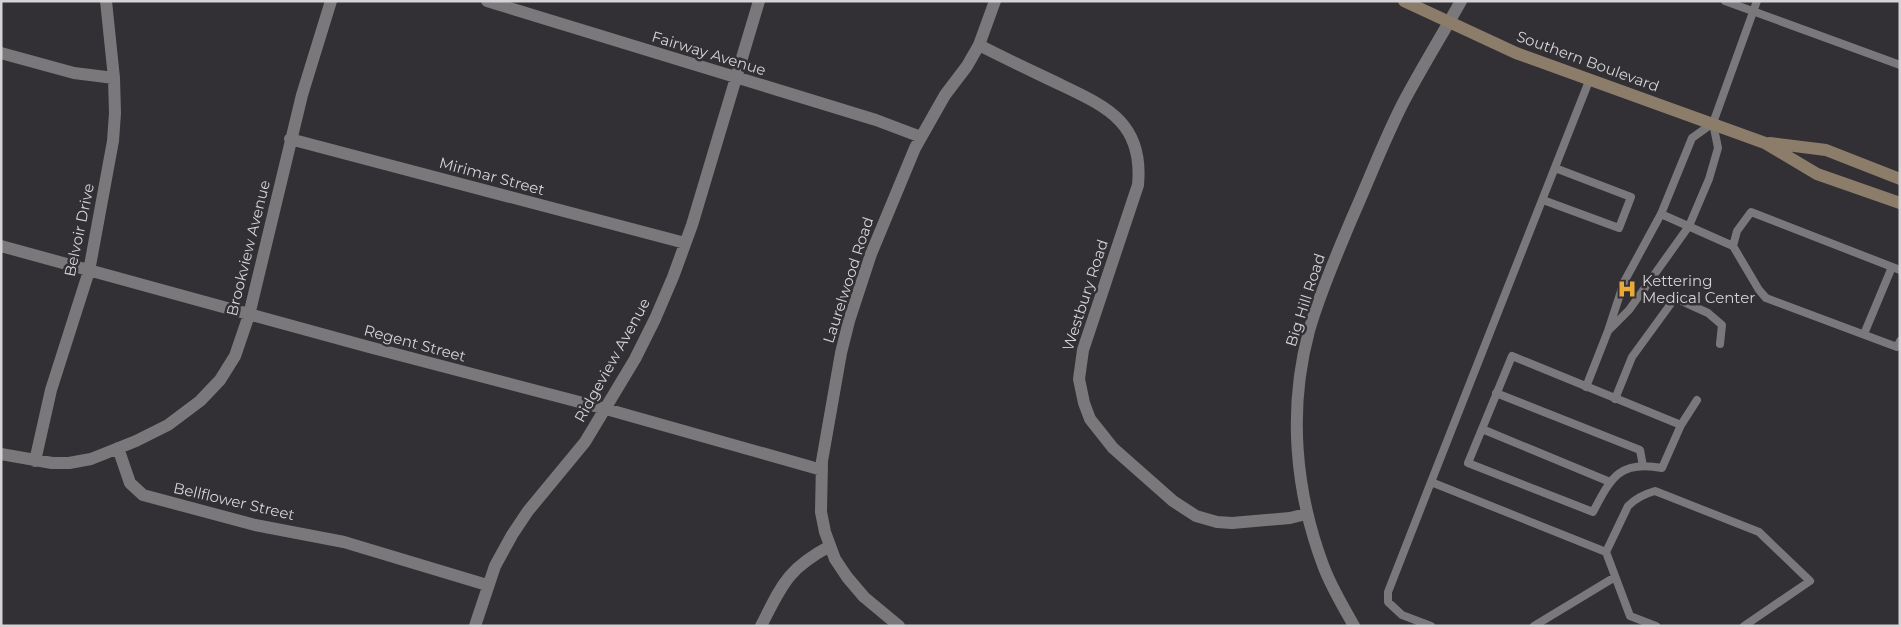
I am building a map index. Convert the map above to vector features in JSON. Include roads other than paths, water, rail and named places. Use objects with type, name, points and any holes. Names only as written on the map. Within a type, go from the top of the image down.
[{"type":"street","name":"Belvoir Drive","points":[[35,461],[51,390],[89,271],[113,141],[115,113],[114,78],[106,1]]},
{"type":"street","name":"Brookview Avenue","points":[[118,448],[168,425],[200,401],[220,380],[235,356],[249,315],[290,139],[331,1]]},
{"type":"street","name":"Fairway Avenue","points":[[487,1],[876,120],[921,137]]},
{"type":"street","name":"Ridgeview Avenue","points":[[475,626],[487,585],[512,535],[528,511],[585,442],[635,359],[655,319],[685,243],[759,1]]},
{"type":"street","name":"Laurelwood Road","points":[[899,626],[864,596],[847,577],[830,546],[821,512],[822,470],[834,389],[849,321],[883,224],[921,137],[945,95],[967,66],[979,45],[995,1]]},
{"type":"street","name":"Southern Boulevard","points":[[1404,1],[1516,53],[1765,143],[1817,174],[1900,203]]},
{"type":"street","name":"Big Hill Road","points":[[1354,626],[1338,599],[1323,566],[1306,514],[1299,474],[1296,436],[1302,364],[1310,330],[1336,258],[1391,129],[1402,105],[1461,1]]},
{"type":"street","name":"Westbury Road","points":[[979,45],[1107,108],[1127,130],[1138,155],[1140,172],[1138,185],[1083,350],[1079,379],[1090,419],[1113,448],[1173,500],[1196,516],[1217,522],[1232,523],[1290,518],[1306,514]]},
{"type":"street","points":[[1,53],[74,73],[114,78]]},
{"type":"street","name":"Mirimar Street","points":[[290,139],[685,243]]},
{"type":"street","name":"Southern Boulevard","points":[[1765,143],[1826,150],[1900,179]]},
{"type":"street","name":"Regent Street","points":[[1,246],[249,315],[606,409],[822,470]]},
{"type":"street","points":[[1,454],[35,461],[69,463],[92,459],[118,448]]},
{"type":"street","name":"Bellflower Street","points":[[118,448],[130,483],[143,496],[255,525],[344,542],[487,585]]},
{"type":"street","points":[[761,626],[784,583],[793,571],[804,561],[830,546]]},
{"type":"lane","points":[[1725,1],[1900,65]]},
{"type":"lane","points":[[1608,332],[1629,310],[1689,226],[1709,179],[1718,148],[1713,123],[1757,1]]},
{"type":"lane","points":[[1431,626],[1402,615],[1388,602],[1388,592],[1590,81]]},
{"type":"lane","points":[[1586,387],[1608,332],[1624,282],[1661,214],[1692,138],[1713,123]]},
{"type":"lane","points":[[1543,200],[1619,228],[1631,197],[1555,168]]},
{"type":"lane","points":[[1733,246],[1737,231],[1751,212],[1896,268],[1864,334]]},
{"type":"lane","points":[[1661,214],[1733,246],[1759,290],[1766,298],[1897,347],[1900,341]]},
{"type":"lane","points":[[1616,398],[1632,357],[1675,298],[1708,313],[1722,326],[1720,344]]},
{"type":"lane","points":[[1681,424],[1512,356],[1468,463],[1593,512],[1610,482],[1620,472],[1632,467],[1662,468],[1681,424],[1697,400]]},
{"type":"lane","points":[[1496,393],[1640,450],[1643,466]]},
{"type":"lane","points":[[1482,429],[1610,482]]},
{"type":"lane","points":[[1431,482],[1606,552]]},
{"type":"lane","points":[[1656,626],[1630,616],[1606,552],[1628,506],[1633,500],[1644,494],[1655,492],[1759,532],[1810,581],[1744,626]]},
{"type":"lane","points":[[1534,626],[1615,577]]},
{"type":"place","name":"Kettering Medical Center","points":[[1627,289]]}]
